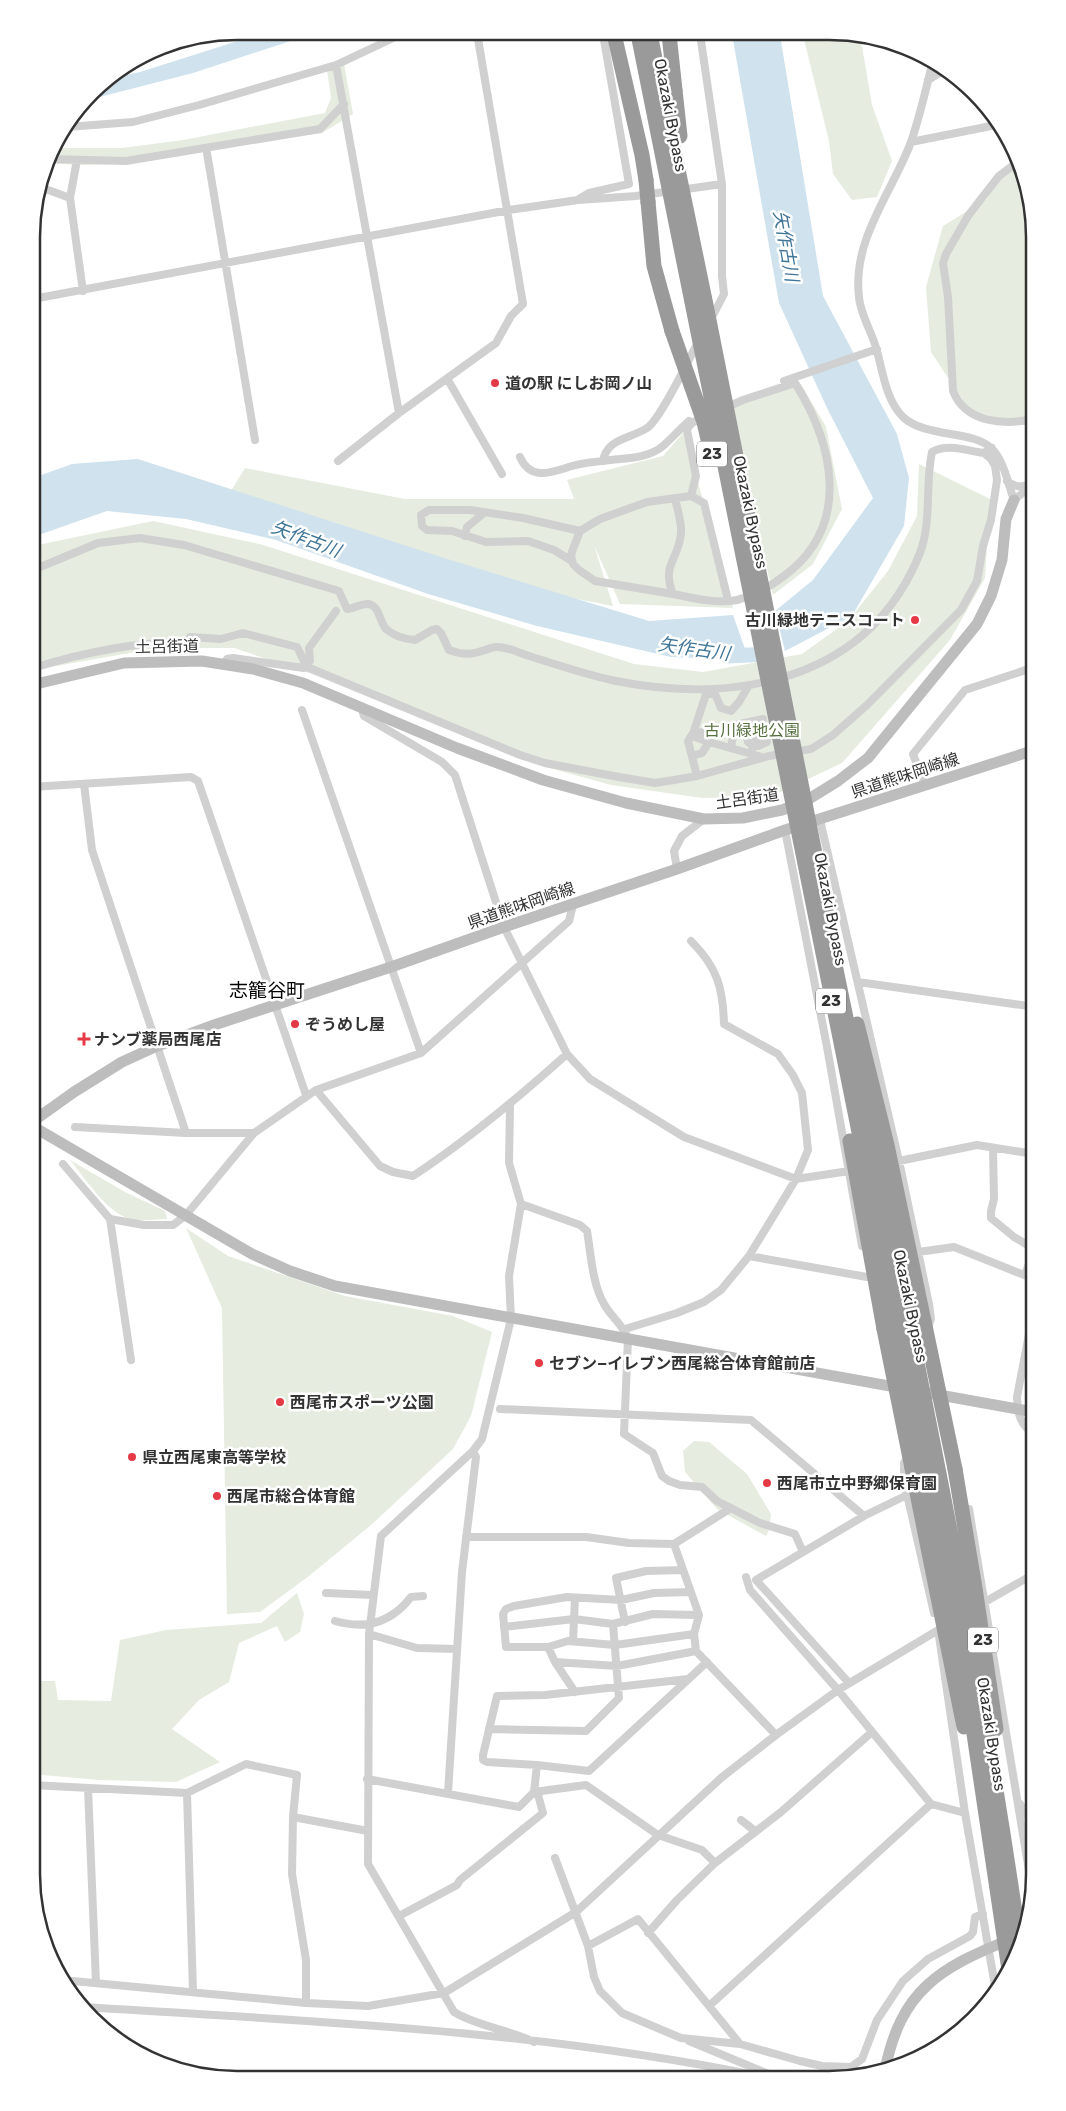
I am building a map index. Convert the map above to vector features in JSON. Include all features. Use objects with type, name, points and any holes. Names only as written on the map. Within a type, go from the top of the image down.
[{"type":"highway","name":"23","points":[[615,40],[642,155],[654,266],[672,331],[704,422],[741,574],[747,578]]},
{"type":"highway","name":"Okazaki Bypass","points":[[639,40],[829,991],[932,1495],[966,1680],[1007,1958]]},
{"type":"highway","name":"Okazaki Bypass","points":[[651,40],[686,205],[825,904],[833,955],[944,1494],[1001,1811],[1018,1930]]},
{"type":"highway","name":"23","points":[[670,40],[683,162],[690,196],[686,205]]},
{"type":"highway","name":"23","points":[[833,955],[848,984],[887,1146],[946,1427],[990,1686],[1006,1802],[1001,1811]]},
{"type":"highway","name":"23","points":[[829,991],[828,1003],[841,1073],[851,1151],[889,1355],[974,1772],[982,1782]]},
{"type":"street","points":[[74,126],[133,122],[336,65],[389,40]]},
{"type":"street","points":[[338,461],[399,413],[448,380],[496,343],[511,316],[523,304],[509,210],[478,40]]},
{"type":"street","points":[[578,200],[589,193],[629,184],[604,40]]},
{"type":"street","points":[[603,460],[605,452],[611,444],[648,428],[660,412],[724,294],[722,276],[722,184],[701,40]]},
{"type":"street","points":[[336,65],[399,413]]},
{"type":"street","points":[[931,69],[911,142],[864,242],[858,268],[858,299],[877,349],[889,396],[904,417],[928,430],[983,442],[992,448],[997,457],[1014,500],[1026,490]]},
{"type":"street","points":[[928,80],[939,73]]},
{"type":"street","points":[[56,159],[126,161],[320,129],[344,104]]},
{"type":"street","points":[[911,142],[991,126]]},
{"type":"street","points":[[207,153],[255,440]]},
{"type":"street","points":[[76,160],[70,198],[83,291]]},
{"type":"street","points":[[1013,166],[1000,176],[968,216],[946,254],[943,263],[948,296],[953,391],[957,402],[970,412],[986,420],[1002,424],[1026,420]]},
{"type":"street","points":[[40,298],[509,210],[578,200],[636,196],[722,184]]},
{"type":"street","points":[[46,189],[70,198]]},
{"type":"street","points":[[520,457],[523,464],[531,470],[549,474],[571,466],[646,455],[663,446],[692,419],[745,394],[877,349]]},
{"type":"street","points":[[448,380],[502,474]]},
{"type":"street","points":[[580,531],[523,518],[470,510],[429,510],[421,515],[422,526],[427,530],[452,531],[486,542],[528,541],[554,550],[572,561],[579,570],[595,581],[717,601],[738,600],[777,582],[794,569],[814,548],[826,520],[830,492],[827,461],[820,432],[810,407],[794,383],[743,400],[688,426],[687,430],[696,476],[691,496]]},
{"type":"street","points":[[40,567],[98,544],[140,538],[184,545],[338,591],[347,609],[364,604],[372,605],[377,609],[386,628],[400,637],[415,640],[437,629],[442,633],[449,650],[456,653],[466,655],[496,646],[616,681],[681,689],[749,685],[803,672],[828,660],[859,639],[908,581],[920,552],[926,529],[932,452],[939,448],[948,448],[984,453],[995,466],[997,480],[991,520],[983,546],[977,581],[961,610],[867,705],[833,735],[811,749],[764,758],[697,776],[654,782],[546,763],[520,755],[307,667],[233,658],[227,659],[224,664]]},
{"type":"street","points":[[984,453],[992,448]]},
{"type":"street","points":[[1007,481],[1015,486],[1026,486]]},
{"type":"street","points":[[572,561],[572,549],[580,531],[600,519],[647,502],[691,496],[704,503],[728,600]]},
{"type":"street","points":[[673,594],[668,583],[669,569],[680,542],[681,533],[675,498]]},
{"type":"street","name":"土呂街道","points":[[40,683],[124,663],[202,661],[253,669],[302,683],[361,706],[457,748],[543,780],[626,803],[704,820],[744,818],[782,810],[804,802],[868,758],[976,624],[991,596],[1002,560],[1006,519],[1014,500]]},
{"type":"street","points":[[465,536],[467,527],[484,513]]},
{"type":"street","points":[[307,667],[310,661],[309,648],[336,611]]},
{"type":"street","points":[[40,666],[90,652],[122,647],[185,642],[190,637],[222,639],[243,633],[297,647],[307,667]]},
{"type":"street","points":[[925,786],[912,754],[965,690],[1026,670]]},
{"type":"street","points":[[697,776],[688,741],[692,735],[706,694],[715,694],[721,708],[731,711],[749,685]]},
{"type":"street","points":[[361,706],[364,716],[442,762],[455,775],[504,927],[567,1054],[590,1079],[684,1137],[796,1179],[847,1172],[977,1145],[1026,1153]]},
{"type":"street","points":[[302,710],[421,1053]]},
{"type":"street","points":[[751,754],[755,735],[764,719]]},
{"type":"street","points":[[692,735],[730,726],[755,735]]},
{"type":"street","points":[[730,726],[733,736],[731,748]]},
{"type":"street","points":[[692,735],[764,758]]},
{"type":"street","points":[[692,756],[702,753],[709,742]]},
{"type":"street","name":"県道熊味岡崎線","points":[[40,1116],[122,1062],[157,1046],[573,905],[785,830],[1026,753]]},
{"type":"street","points":[[40,787],[191,777],[198,781],[306,1095]]},
{"type":"street","points":[[84,784],[92,850],[186,1132]]},
{"type":"street","points":[[677,869],[674,851],[682,836],[704,820]]},
{"type":"street","points":[[820,820],[899,1161],[918,1252],[931,1319],[925,1326]]},
{"type":"street","points":[[785,830],[824,1030],[847,1172],[867,1277],[882,1344],[889,1355]]},
{"type":"street","points":[[110,1219],[144,1225],[173,1225],[186,1215],[254,1133],[306,1095],[316,1090],[421,1053],[569,921],[573,905]]},
{"type":"street","points":[[626,1334],[704,1302],[720,1290],[749,1256],[796,1179],[808,1150],[802,1092],[793,1075],[778,1054],[724,1024],[723,998],[715,971],[705,955],[691,941]]},
{"type":"street","points":[[858,982],[1026,1006]]},
{"type":"street","points":[[316,1090],[380,1166],[393,1172],[413,1176],[510,1105],[567,1054]]},
{"type":"street","points":[[510,1105],[509,1163],[520,1204],[509,1276],[511,1319],[482,1439],[473,1451],[381,1536],[369,1634],[368,1864],[454,2012],[468,2020],[517,2033],[534,2042]]},
{"type":"street","points":[[76,1127],[254,1133]]},
{"type":"street","points":[[40,1131],[252,1254],[290,1272],[326,1283],[511,1319],[626,1334],[1026,1411]]},
{"type":"street","points":[[993,1148],[994,1199],[990,1212],[991,1218],[1026,1244]]},
{"type":"street","points":[[64,1164],[110,1219],[131,1360]]},
{"type":"street","points":[[520,1204],[580,1225],[587,1230],[597,1287],[604,1304],[626,1334],[624,1434],[653,1453],[662,1476],[669,1482],[702,1487],[717,1501],[760,1523],[795,1534],[803,1552]]},
{"type":"street","points":[[918,1252],[954,1246],[1025,1275],[1026,1272]]},
{"type":"street","points":[[749,1256],[867,1277]]},
{"type":"street","points":[[1026,1348],[1016,1397],[1017,1409],[1023,1426],[1026,1428]]},
{"type":"street","points":[[500,1409],[751,1420],[864,1516]]},
{"type":"street","points":[[946,1427],[953,1439],[961,1465],[986,1601],[1026,1848]]},
{"type":"street","points":[[448,1793],[466,1537],[476,1457],[473,1451]]},
{"type":"street","points":[[911,1461],[904,1463],[907,1495],[938,1631],[965,1813],[994,1981]]},
{"type":"street","points":[[849,1683],[756,1580],[864,1516],[907,1495]]},
{"type":"street","points":[[466,1537],[586,1537],[629,1543],[674,1544],[731,1508]]},
{"type":"street","points":[[674,1544],[700,1614],[694,1634],[696,1651],[776,1735]]},
{"type":"street","points":[[625,1622],[616,1578],[646,1570],[683,1570]]},
{"type":"street","points":[[746,1576],[750,1590],[838,1690],[931,1804],[965,1813]]},
{"type":"street","points":[[71,1981],[306,2003],[368,2006],[444,1993],[576,1912],[721,1778],[838,1690],[1026,1578]]},
{"type":"street","points":[[691,1592],[654,1593],[621,1600],[567,1597],[514,1606],[506,1609],[503,1614],[506,1647],[548,1647],[568,1641],[615,1645],[694,1634]]},
{"type":"street","points":[[326,1593],[373,1595]]},
{"type":"street","points":[[334,1621],[347,1625],[383,1622],[404,1606],[411,1597],[423,1596]]},
{"type":"street","points":[[573,1641],[575,1598]]},
{"type":"street","points":[[504,1627],[574,1619],[613,1624],[653,1614],[700,1614]]},
{"type":"street","points":[[489,1729],[586,1731],[619,1698],[613,1624]]},
{"type":"street","points":[[369,1634],[418,1648],[457,1649]]},
{"type":"street","points":[[548,1647],[555,1662],[575,1692]]},
{"type":"street","points":[[555,1662],[617,1666],[696,1651]]},
{"type":"street","points":[[688,1679],[545,1695],[497,1696],[483,1760],[487,1762],[589,1771],[707,1662]]},
{"type":"street","points":[[648,1933],[677,1900],[716,1863],[781,1812],[872,1732]]},
{"type":"street","points":[[40,1785],[186,1793],[246,1764],[297,1775],[293,1817],[292,1874],[306,1960],[306,2003]]},
{"type":"street","points":[[398,1916],[457,1885],[460,1880],[543,1813],[536,1792],[537,1765]]},
{"type":"street","points":[[368,1779],[519,1806],[536,1792],[586,1785],[658,1835],[702,1850],[716,1863]]},
{"type":"street","points":[[88,1788],[96,1982]]},
{"type":"street","points":[[186,1793],[193,1992]]},
{"type":"street","points":[[1019,1802],[1026,1813]]},
{"type":"street","points":[[709,2006],[931,1804]]},
{"type":"street","points":[[293,1817],[368,1831]]},
{"type":"street","points":[[741,1820],[755,1831]]},
{"type":"street","points":[[555,1858],[588,1946],[594,1977],[600,1991],[622,2013],[761,2071]]},
{"type":"street","points":[[681,2038],[740,2044],[822,2066],[851,2067],[862,2059],[878,2020],[903,1981],[928,1959],[970,1936],[973,1932],[975,1917],[983,1914]]},
{"type":"street","points":[[588,1946],[638,1920],[740,2044]]},
{"type":"street","points":[[887,2062],[896,2030],[915,1999],[944,1970],[969,1956],[1016,1937]]},
{"type":"street","points":[[93,2008],[408,2028],[638,2054],[737,2071]]},
{"type":"green space","points":[[804,40],[842,40],[861,43],[872,105],[892,161],[877,197],[852,200],[833,174],[829,141]]},
{"type":"green space","points":[[344,64],[353,114],[322,133],[255,142],[129,164],[54,163],[61,148],[122,148],[183,140],[325,113],[331,98],[327,70]]},
{"type":"green space","points":[[1011,162],[1019,186],[1026,224],[1026,424],[970,411],[931,352],[926,287],[943,226],[987,199],[993,181]]},
{"type":"green space","points":[[785,383],[801,384],[826,427],[842,509],[813,564],[773,595],[729,404],[748,394]]},
{"type":"green space","points":[[684,432],[733,608],[620,604],[594,545],[613,606],[455,575],[231,491],[245,468],[405,499],[574,499],[567,480],[663,456]]},
{"type":"green space","name":"古川緑地公園","points":[[919,464],[990,499],[985,578],[950,640],[842,763],[770,797],[702,798],[611,785],[546,767],[483,744],[312,674],[234,648],[158,648],[40,669],[40,545],[153,521],[260,544],[634,664],[703,672],[802,654],[848,621],[888,571],[917,516]]},
{"type":"green space","points":[[70,1160],[125,1192],[165,1211],[167,1219],[135,1220],[116,1212],[99,1196]]},
{"type":"green space","points":[[186,1228],[228,1256],[345,1296],[453,1316],[492,1332],[471,1416],[453,1449],[371,1525],[309,1576],[260,1612],[227,1614],[222,1308]]},
{"type":"green space","points":[[694,1441],[709,1442],[747,1474],[771,1514],[769,1530],[766,1536],[717,1509],[685,1472],[683,1451]]},
{"type":"green space","points":[[297,1593],[304,1614],[300,1632],[285,1642],[277,1626],[239,1643],[229,1682],[199,1700],[172,1729],[220,1762],[176,1782],[99,1780],[40,1775],[40,1681],[55,1681],[58,1700],[111,1701],[120,1640],[166,1630],[261,1623]]},
{"type":"water","points":[[241,40],[294,40],[193,73],[99,97],[125,75]]},
{"type":"water","points":[[733,40],[781,40],[823,296],[897,434],[909,478],[904,526],[852,616],[785,651],[775,611],[813,580],[873,498],[827,408],[779,303]]},
{"type":"water","points":[[138,459],[444,558],[649,621],[733,615],[749,660],[671,657],[537,626],[428,594],[276,540],[186,519],[107,511],[40,535],[40,475],[72,464]]},
{"type":"waterway","name":"矢作古川","points":[[727,656],[767,654],[773,651]]},
{"type":"place","name":"道の駅 にしお岡ノ山","points":[[495,383]]},
{"type":"place","name":"古川緑地テニスコート","points":[[915,620]]},
{"type":"place","name":"ぞうめし屋","points":[[295,1024]]},
{"type":"place","name":"ナンブ薬局西尾店","points":[[84,1039]]},
{"type":"place","name":"セブン−イレブン西尾総合体育館前店","points":[[539,1363]]},
{"type":"place","name":"西尾市スポーツ公園","points":[[280,1402]]},
{"type":"place","name":"県立西尾東高等学校","points":[[132,1457]]},
{"type":"place","name":"西尾市立中野郷保育園","points":[[767,1483]]},
{"type":"place","name":"西尾市総合体育館","points":[[217,1496]]},
{"type":"district","name":"志籠谷町","points":[[267,990]]}]
